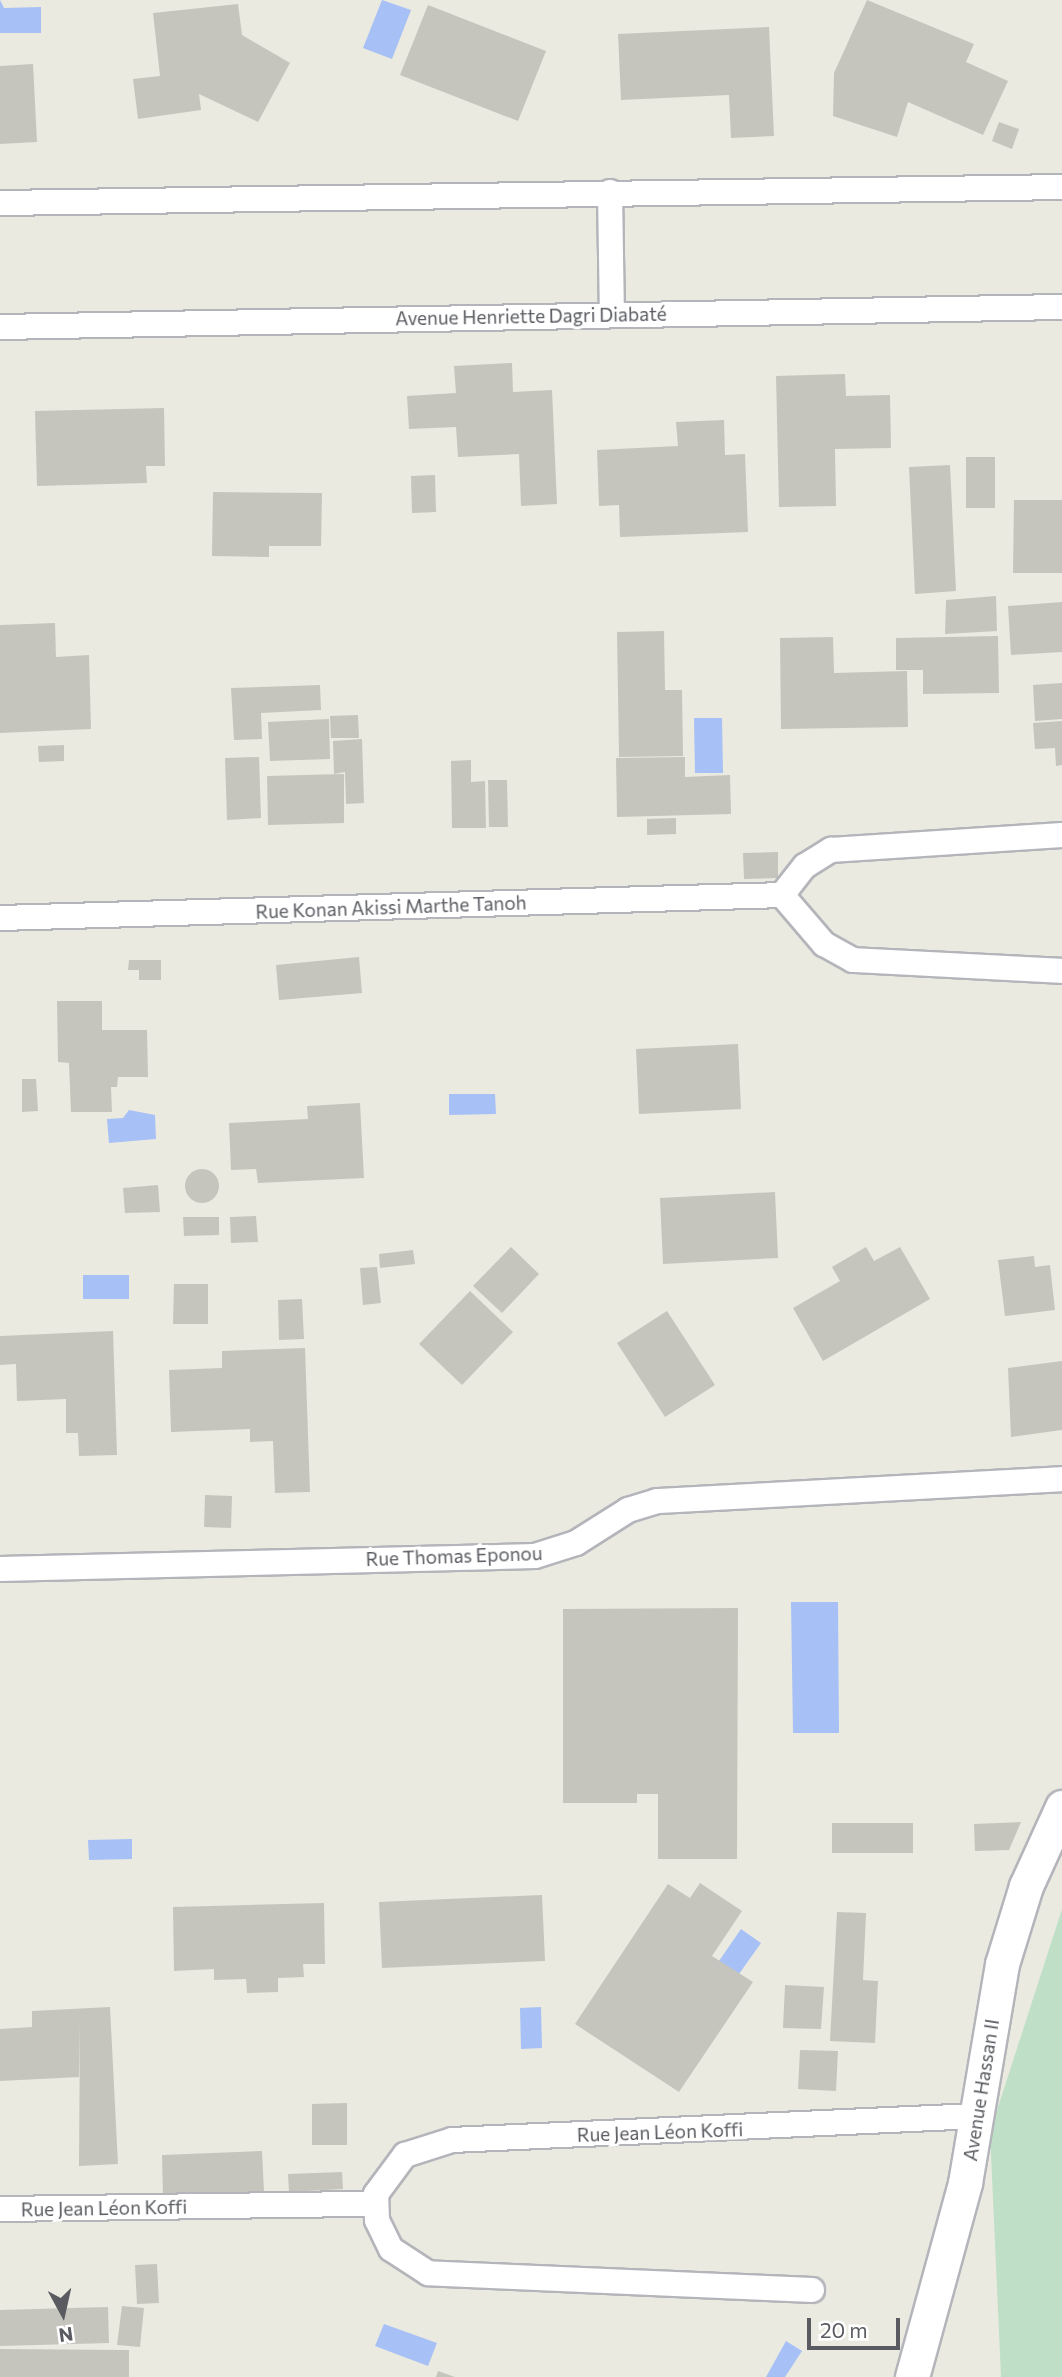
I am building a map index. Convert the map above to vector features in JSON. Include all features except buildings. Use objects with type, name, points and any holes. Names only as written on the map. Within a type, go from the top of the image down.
[{"type":"street","points":[[0,202],[1062,187]]},
{"type":"street","points":[[610,192],[612,314]]},
{"type":"street","name":"Avenue Henriette Dagri Diabaté","points":[[0,327],[1062,307]]},
{"type":"street","points":[[1062,835],[831,850],[805,866],[782,895],[824,944],[853,960],[1062,971]]},
{"type":"street","name":"Rue Konan Akissi Marthe Tanoh","points":[[0,918],[782,895]]},
{"type":"street","name":"Rue Thomas Eponou","points":[[0,1569],[536,1556],[566,1548],[628,1510],[657,1501],[1062,1479]]},
{"type":"street","name":"Avenue Hassan II","points":[[912,2377],[965,2183],[1002,1964],[1026,1886],[1062,1807]]},
{"type":"street","name":"Rue Jean Léon Koffi","points":[[0,2209],[376,2204],[382,2180],[395,2163],[452,2140],[977,2116]]},
{"type":"street","points":[[376,2204],[391,2249],[428,2273],[813,2290]]},
{"type":"green space","points":[[1062,1909],[1062,2377],[1001,2377],[990,2132]]},
{"type":"water","points":[[0,0],[4,8],[41,7],[41,33],[0,33]]},
{"type":"water","points":[[382,0],[411,10],[392,59],[363,48]]},
{"type":"water","points":[[694,718],[722,718],[723,773],[695,773]]},
{"type":"water","points":[[449,1094],[495,1094],[496,1114],[449,1115]]},
{"type":"water","points":[[129,1110],[155,1115],[156,1139],[109,1143],[107,1119],[123,1118]]},
{"type":"water","points":[[83,1275],[129,1275],[129,1299],[83,1299]]},
{"type":"water","points":[[791,1602],[838,1602],[839,1733],[793,1733]]},
{"type":"water","points":[[132,1839],[132,1859],[89,1860],[88,1840]]},
{"type":"water","points":[[741,1929],[761,1943],[739,1974],[719,1961]]},
{"type":"water","points":[[541,2007],[542,2048],[521,2049],[520,2008]]},
{"type":"water","points":[[384,2324],[437,2343],[428,2366],[375,2346]]},
{"type":"water","points":[[786,2341],[802,2351],[785,2377],[766,2377]]}]
